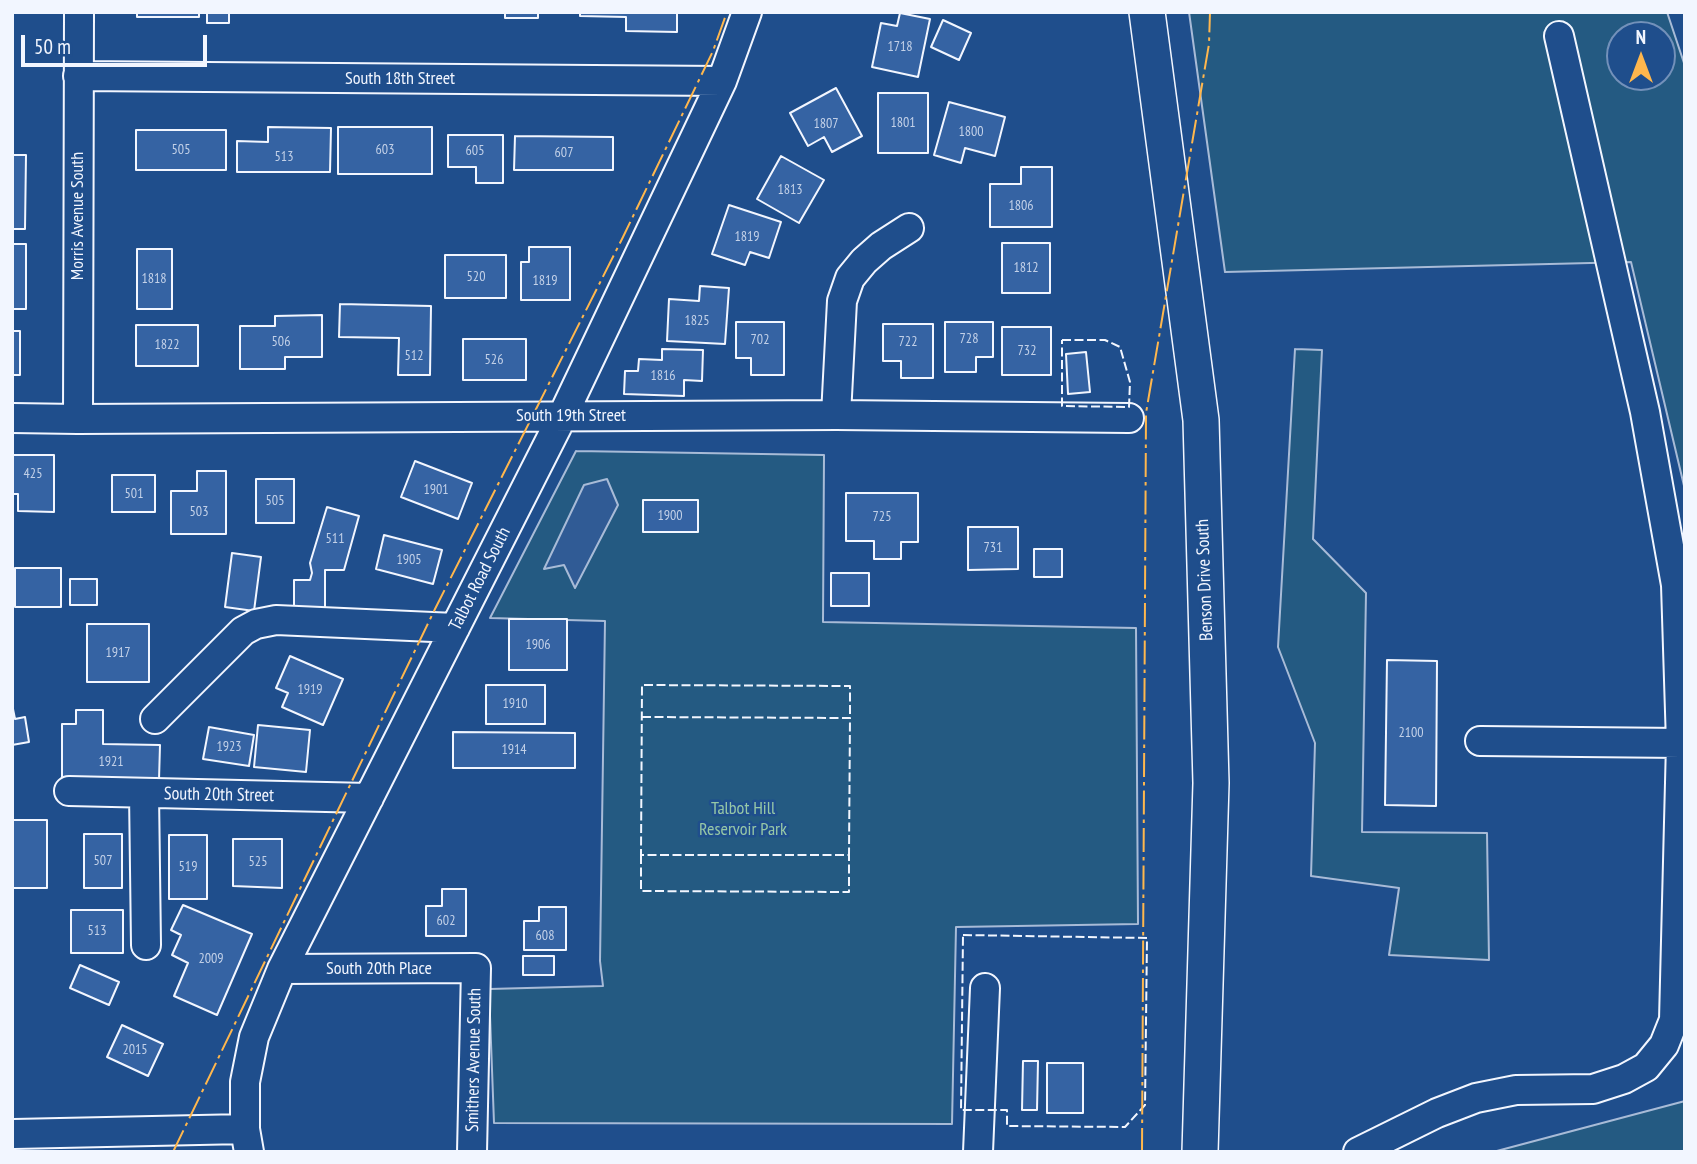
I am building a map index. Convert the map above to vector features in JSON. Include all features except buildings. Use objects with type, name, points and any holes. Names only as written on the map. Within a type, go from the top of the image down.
[{"type":"main road","name":"Benson Drive South","points":[[1147,12],[1201,420],[1210,783],[1200,1152]]},
{"type":"street","name":"Morris Avenue South","points":[[78,419],[79,12]]},
{"type":"street","name":"Talbot Road South","points":[[247,1140],[246,1083],[254,1037],[282,969],[563,415],[722,81],[747,12]]},
{"type":"street","points":[[1358,1152],[1437,1113],[1476,1098],[1517,1090],[1593,1089],[1624,1079],[1646,1067],[1664,1045],[1674,1020],[1681,743],[1674,572],[1645,412],[1559,36]]},
{"type":"street","name":"South 18th Street","points":[[78,76],[722,81]]},
{"type":"street","points":[[836,415],[842,300],[850,278],[881,246],[909,228]]},
{"type":"street","name":"South 19th Street","points":[[12,418],[563,415],[1129,418]]},
{"type":"street","points":[[155,719],[243,631],[256,624],[276,620],[455,628]]},
{"type":"street","points":[[1480,741],[1681,743]]},
{"type":"street","name":"South 20th Street","points":[[69,791],[369,798]]},
{"type":"street","points":[[144,793],[146,945]]},
{"type":"street","name":"South 20th Place","points":[[282,969],[476,968]]},
{"type":"street","name":"Smithers Avenue South","points":[[472,1152],[476,968]]},
{"type":"street","points":[[978,1152],[985,988]]},
{"type":"street","points":[[14,1134],[247,1140]]},
{"type":"green space","points":[[1189,12],[1667,12],[1670,21],[1606,21],[1606,91],[1676,91],[1676,39],[1685,66],[1685,490],[1631,262],[1225,272]]},
{"type":"green space","points":[[1295,349],[1322,350],[1313,539],[1366,593],[1362,832],[1487,833],[1489,960],[1389,955],[1399,888],[1311,876],[1315,743],[1278,647]]},
{"type":"green space","name":"Talbot Hill Reservoir Park","points":[[576,451],[824,455],[823,622],[1136,628],[1138,924],[956,927],[952,1124],[494,1123],[489,989],[603,986],[600,961],[605,621],[490,618]]},
{"type":"green space","points":[[1685,1101],[1685,1152],[1493,1152]]},
{"type":"shaded area","points":[[607,479],[618,505],[575,588],[564,565],[544,569],[584,485]]},
{"type":"fence","points":[[1062,340],[1105,340],[1120,347],[1130,382],[1129,407],[1062,406],[1062,340]]},
{"type":"fence","points":[[642,717],[850,718],[849,855],[641,855],[642,685],[850,686],[850,718]]},
{"type":"fence","points":[[641,855],[641,891],[849,892],[849,855]]},
{"type":"fence","points":[[963,935],[1147,938],[1145,1105],[1125,1127],[1007,1126],[1007,1110],[961,1110],[963,935]]},
{"type":"power","points":[[173,1152],[435,609],[623,237],[713,51],[727,12]]},
{"type":"power","points":[[1142,1152],[1146,413],[1209,44],[1210,12]]}]
